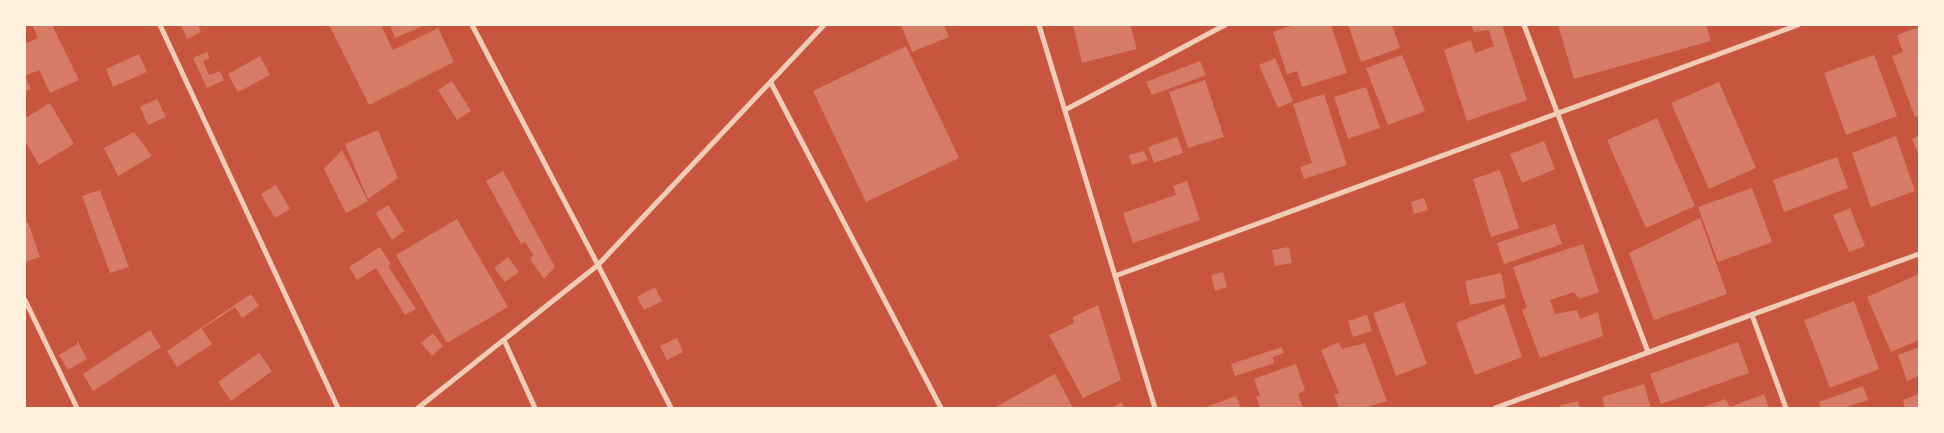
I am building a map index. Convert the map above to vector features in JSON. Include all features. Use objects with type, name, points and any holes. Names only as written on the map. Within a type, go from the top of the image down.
[{"type":"street","points":[[160,25],[338,408]]},
{"type":"street","points":[[472,25],[671,408]]},
{"type":"street","points":[[418,408],[598,265],[824,25]]},
{"type":"street","points":[[1039,25],[1155,408]]},
{"type":"street","points":[[1065,110],[1225,25]]},
{"type":"street","points":[[1524,25],[1648,352]]},
{"type":"street","points":[[1115,276],[1798,25]]},
{"type":"street","points":[[771,83],[941,408]]},
{"type":"street","points":[[1494,408],[1919,254]]},
{"type":"street","points":[[25,300],[77,408]]},
{"type":"street","points":[[1752,314],[1786,408]]},
{"type":"street","points":[[504,340],[535,408]]},
{"type":"street","points":[[1513,401],[1514,408]]},
{"type":"building","points":[[32,25],[52,25],[79,80],[50,93],[39,70],[25,76],[25,44],[38,38]]},
{"type":"building","points":[[181,25],[198,25],[201,32],[187,39]]},
{"type":"building","points":[[329,25],[381,25],[393,50],[438,28],[454,62],[369,105]]},
{"type":"building","points":[[390,25],[420,25],[421,27],[395,38]]},
{"type":"building","points":[[901,25],[944,25],[949,37],[912,52]]},
{"type":"building","points":[[1073,25],[1130,25],[1137,49],[1082,63]]},
{"type":"building","points":[[1294,25],[1331,25],[1347,73],[1302,87],[1297,71],[1287,74],[1273,32]]},
{"type":"building","points":[[1348,25],[1392,25],[1400,48],[1361,62]]},
{"type":"building","points":[[1471,25],[1502,25],[1527,100],[1467,121],[1444,50],[1471,40],[1475,53],[1494,46],[1489,30],[1474,32]]},
{"type":"building","points":[[1558,25],[1706,25],[1711,41],[1574,79]]},
{"type":"building","points":[[1919,27],[1919,116],[1915,117],[1892,56],[1903,52],[1897,35]]},
{"type":"building","points":[[906,46],[959,158],[866,202],[813,91]]},
{"type":"building","points":[[207,52],[210,58],[203,61],[209,75],[220,71],[224,80],[207,88],[193,58]]},
{"type":"building","points":[[139,54],[147,72],[113,87],[106,69]]},
{"type":"building","points":[[1402,55],[1425,111],[1388,125],[1366,68]]},
{"type":"building","points":[[1874,55],[1897,116],[1846,135],[1824,73]]},
{"type":"building","points":[[260,56],[270,75],[238,92],[228,74]]},
{"type":"building","points":[[1275,58],[1293,101],[1278,108],[1259,65]]},
{"type":"building","points":[[1200,61],[1206,75],[1152,95],[1146,82]]},
{"type":"building","points":[[25,76],[31,89],[25,91]]},
{"type":"building","points":[[1205,80],[1224,137],[1188,148],[1169,92]]},
{"type":"building","points":[[452,81],[471,111],[457,120],[438,90]]},
{"type":"building","points":[[1719,82],[1756,168],[1709,189],[1671,103]]},
{"type":"building","points":[[1366,87],[1380,128],[1348,139],[1334,97]]},
{"type":"building","points":[[1324,94],[1347,165],[1304,179],[1300,167],[1312,163],[1293,104]]},
{"type":"building","points":[[157,99],[166,117],[148,125],[140,107]]},
{"type":"building","points":[[50,103],[74,144],[39,165],[25,141],[25,118]]},
{"type":"building","points":[[1657,118],[1695,206],[1646,228],[1607,140]]},
{"type":"building","points":[[378,130],[398,178],[368,199],[345,144]]},
{"type":"building","points":[[134,132],[152,156],[118,176],[104,148]]},
{"type":"building","points":[[1896,136],[1915,191],[1871,207],[1852,153]]},
{"type":"building","points":[[1919,136],[1919,156],[1912,139]]},
{"type":"building","points":[[1177,137],[1183,153],[1154,163],[1148,147]]},
{"type":"building","points":[[1544,141],[1555,169],[1522,183],[1510,154]]},
{"type":"building","points":[[342,150],[368,201],[346,213],[324,169]]},
{"type":"building","points":[[1144,151],[1148,160],[1132,165],[1129,155]]},
{"type":"building","points":[[1837,157],[1848,188],[1784,212],[1773,180]]},
{"type":"building","points":[[1500,170],[1519,228],[1491,237],[1473,179]]},
{"type":"building","points":[[503,171],[555,267],[544,279],[530,259],[533,255],[525,242],[521,244],[486,181]]},
{"type":"building","points":[[1187,181],[1200,220],[1133,243],[1123,213],[1176,195],[1173,186]]},
{"type":"building","points":[[276,185],[290,209],[275,218],[261,194]]},
{"type":"building","points":[[1752,188],[1772,242],[1718,262],[1698,207]]},
{"type":"building","points":[[100,190],[129,267],[110,273],[82,196]]},
{"type":"building","points":[[1424,198],[1428,210],[1414,214],[1411,202]]},
{"type":"building","points":[[388,205],[404,231],[392,240],[376,213]]},
{"type":"building","points":[[1850,208],[1865,246],[1849,252],[1833,215]]},
{"type":"building","points":[[1700,218],[1727,294],[1654,320],[1629,253]]},
{"type":"building","points":[[457,219],[508,307],[447,343],[396,255]]},
{"type":"building","points":[[28,222],[40,257],[25,262],[25,223]]},
{"type":"building","points":[[1555,224],[1562,244],[1504,264],[1497,243]]},
{"type":"building","points":[[1583,244],[1599,292],[1579,299],[1574,292],[1550,300],[1555,314],[1577,310],[1580,319],[1598,312],[1603,336],[1540,358],[1522,310],[1527,308],[1513,267]]},
{"type":"building","points":[[380,247],[391,264],[388,266],[416,309],[405,315],[376,268],[357,280],[349,267]]},
{"type":"building","points":[[1289,247],[1292,263],[1275,266],[1272,250]]},
{"type":"building","points":[[508,257],[519,272],[505,282],[494,268]]},
{"type":"building","points":[[1223,272],[1227,287],[1215,291],[1211,275]]},
{"type":"building","points":[[1501,273],[1506,298],[1470,305],[1465,281]]},
{"type":"building","points":[[1919,274],[1919,340],[1891,352],[1867,297]]},
{"type":"building","points":[[655,287],[662,301],[644,310],[637,297]]},
{"type":"building","points":[[251,294],[259,306],[242,318],[235,307],[202,329],[212,344],[177,367],[167,351]]},
{"type":"building","points":[[1854,301],[1879,369],[1830,388],[1804,320]]},
{"type":"building","points":[[1404,302],[1427,364],[1396,376],[1373,313]]},
{"type":"building","points":[[1504,304],[1522,357],[1475,375],[1456,323]]},
{"type":"building","points":[[1098,305],[1121,380],[1083,398],[1049,335],[1074,323],[1073,317]]},
{"type":"building","points":[[1367,315],[1372,331],[1353,337],[1348,321]]},
{"type":"building","points":[[150,330],[161,347],[93,391],[83,374]]},
{"type":"building","points":[[433,333],[443,346],[432,356],[421,343]]},
{"type":"building","points":[[677,338],[683,352],[667,360],[660,346]]},
{"type":"building","points":[[77,340],[87,359],[68,370],[59,355],[77,344]]},
{"type":"building","points":[[1339,342],[1342,349],[1365,343],[1387,401],[1365,408],[1339,408],[1334,395],[1339,393],[1321,350]]},
{"type":"building","points":[[1738,342],[1749,373],[1661,404],[1650,374]]},
{"type":"building","points":[[1282,347],[1284,353],[1273,357],[1274,363],[1235,376],[1231,364]]},
{"type":"building","points":[[1919,347],[1919,376],[1907,381],[1898,355]]},
{"type":"building","points":[[259,353],[272,371],[231,401],[218,382]]},
{"type":"building","points":[[1296,364],[1305,390],[1298,394],[1303,408],[1260,408],[1256,396],[1260,396],[1254,379]]},
{"type":"building","points":[[1055,374],[1073,408],[994,408]]},
{"type":"building","points":[[1644,384],[1651,408],[1605,408],[1602,397]]},
{"type":"building","points":[[1863,386],[1868,400],[1843,408],[1821,408],[1819,402]]},
{"type":"building","points":[[1764,394],[1769,408],[1701,408],[1725,399],[1730,407]]},
{"type":"building","points":[[1919,394],[1919,408],[1905,408],[1903,400]]},
{"type":"building","points":[[1236,396],[1241,408],[1203,408]]},
{"type":"building","points":[[1578,401],[1580,408],[1559,408],[1559,406]]},
{"type":"building","points":[[1122,402],[1124,408],[1112,408]]}]
